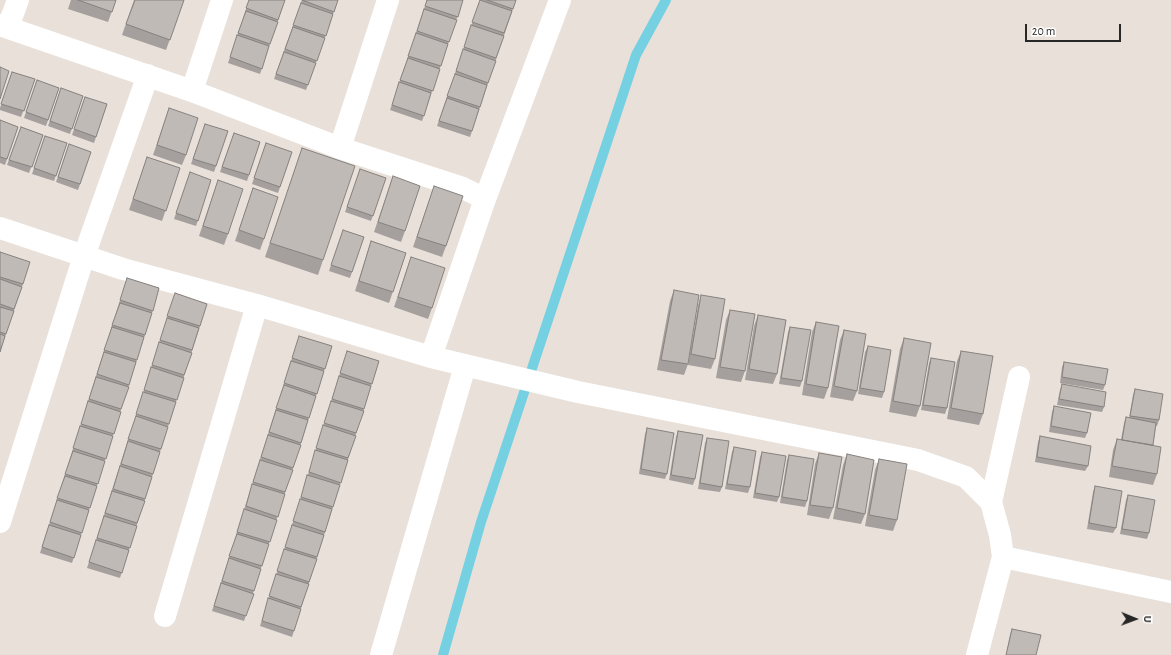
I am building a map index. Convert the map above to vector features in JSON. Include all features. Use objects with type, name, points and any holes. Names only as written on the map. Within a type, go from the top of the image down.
[{"type":"street","points":[[18,0],[4,26],[148,75],[340,148],[463,188],[485,199]]},
{"type":"street","points":[[192,91],[222,0]]},
{"type":"street","points":[[340,148],[388,0]]},
{"type":"street","points":[[431,357],[485,199],[560,0]]},
{"type":"street","points":[[0,522],[84,256],[148,75]]},
{"type":"street","points":[[0,228],[123,269],[257,305],[466,366],[578,392],[918,460],[966,476],[991,502]]},
{"type":"street","points":[[164,616],[257,305]]},
{"type":"street","points":[[381,655],[466,366]]},
{"type":"street","points":[[977,655],[1003,557],[1000,535],[991,502],[1019,377]]},
{"type":"street","points":[[1003,557],[1170,588]]},
{"type":"building","points":[[78,0],[116,0],[112,12]]},
{"type":"building","points":[[135,0],[184,0],[170,40],[126,24]]},
{"type":"building","points":[[249,0],[285,0],[278,20],[246,8]]},
{"type":"building","points":[[302,0],[338,0],[334,12]]},
{"type":"building","points":[[427,0],[463,0],[458,17],[425,6]]},
{"type":"building","points":[[480,0],[512,11],[504,33],[472,22]]},
{"type":"building","points":[[487,0],[516,0],[513,9]]},
{"type":"building","points":[[301,3],[333,14],[326,36],[293,25]]},
{"type":"building","points":[[424,9],[457,20],[449,42],[417,31]]},
{"type":"building","points":[[246,11],[278,22],[270,44],[238,33]]},
{"type":"building","points":[[471,25],[504,36],[496,58],[464,47]]},
{"type":"building","points":[[293,27],[325,38],[317,61],[285,49]]},
{"type":"building","points":[[416,33],[448,44],[441,66],[408,56]]},
{"type":"building","points":[[237,35],[269,46],[262,69],[230,57]]},
{"type":"building","points":[[463,49],[496,61],[488,83],[456,71]]},
{"type":"building","points":[[284,52],[316,63],[308,85],[276,74]]},
{"type":"building","points":[[408,58],[440,69],[433,91],[400,80]]},
{"type":"building","points":[[0,67],[9,71],[0,99]]},
{"type":"building","points":[[12,72],[35,79],[24,111],[1,104]]},
{"type":"building","points":[[455,74],[487,85],[480,107],[447,96]]},
{"type":"building","points":[[37,80],[59,88],[48,120],[26,112]]},
{"type":"building","points":[[399,82],[431,93],[424,116],[392,105]]},
{"type":"building","points":[[61,88],[83,96],[72,129],[50,121]]},
{"type":"building","points":[[85,97],[107,104],[96,137],[74,129]]},
{"type":"building","points":[[447,98],[479,109],[472,131],[439,121]]},
{"type":"building","points":[[169,108],[198,118],[186,155],[157,145]]},
{"type":"building","points":[[0,120],[18,127],[7,159],[0,157]]},
{"type":"building","points":[[205,124],[228,131],[216,166],[193,159]]},
{"type":"building","points":[[21,127],[43,135],[32,167],[9,160]]},
{"type":"building","points":[[234,133],[260,142],[249,175],[222,167]]},
{"type":"building","points":[[45,136],[67,143],[56,176],[34,168]]},
{"type":"building","points":[[266,143],[292,152],[280,187],[254,178]]},
{"type":"building","points":[[69,144],[91,152],[80,184],[58,177]]},
{"type":"building","points":[[302,148],[355,166],[323,260],[270,243]]},
{"type":"building","points":[[147,157],[180,168],[166,211],[133,199]]},
{"type":"building","points":[[360,169],[386,178],[373,216],[347,207]]},
{"type":"building","points":[[190,172],[211,180],[198,221],[176,213]]},
{"type":"building","points":[[393,176],[420,186],[405,231],[378,222]]},
{"type":"building","points":[[218,180],[243,189],[228,234],[203,226]]},
{"type":"building","points":[[434,186],[463,196],[446,246],[417,237]]},
{"type":"building","points":[[253,188],[278,197],[264,239],[239,230]]},
{"type":"building","points":[[343,230],[364,237],[352,272],[331,265]]},
{"type":"building","points":[[371,241],[406,253],[393,292],[359,281]]},
{"type":"building","points":[[0,252],[30,262],[23,284],[0,277]]},
{"type":"building","points":[[411,257],[445,268],[432,308],[398,297]]},
{"type":"building","points":[[127,278],[159,288],[153,311],[120,300]]},
{"type":"building","points":[[0,279],[22,287],[14,309],[0,304]]},
{"type":"building","points":[[674,290],[699,295],[688,364],[661,360]]},
{"type":"building","points":[[175,293],[207,304],[200,326],[167,316]]},
{"type":"building","points":[[701,295],[725,299],[715,359],[691,354]]},
{"type":"building","points":[[120,303],[152,313],[145,335],[112,325]]},
{"type":"building","points":[[0,307],[14,311],[6,334],[0,332]]},
{"type":"building","points":[[730,310],[755,314],[745,371],[720,367]]},
{"type":"building","points":[[758,315],[786,320],[777,374],[749,369]]},
{"type":"building","points":[[167,318],[199,328],[192,350],[160,340]]},
{"type":"building","points":[[816,322],[839,326],[828,388],[806,384]]},
{"type":"building","points":[[112,327],[144,337],[137,360],[104,350]]},
{"type":"building","points":[[790,327],[811,330],[802,381],[781,378]]},
{"type":"building","points":[[844,330],[866,334],[857,391],[834,386]]},
{"type":"building","points":[[0,334],[5,336],[0,352]]},
{"type":"building","points":[[299,336],[332,346],[325,369],[292,358]]},
{"type":"building","points":[[904,338],[931,343],[920,406],[893,401]]},
{"type":"building","points":[[159,342],[192,353],[184,375],[152,365]]},
{"type":"building","points":[[868,346],[891,350],[884,392],[860,388]]},
{"type":"building","points":[[347,351],[379,361],[372,384],[340,373]]},
{"type":"building","points":[[961,351],[993,356],[983,414],[951,408]]},
{"type":"building","points":[[104,352],[136,362],[129,385],[97,374]]},
{"type":"building","points":[[931,358],[955,362],[947,408],[923,405]]},
{"type":"building","points":[[291,361],[324,371],[317,394],[284,383]]},
{"type":"building","points":[[1064,362],[1108,369],[1105,385],[1062,377]]},
{"type":"building","points":[[151,367],[184,378],[177,400],[144,390]]},
{"type":"building","points":[[339,376],[371,386],[364,409],[332,399]]},
{"type":"building","points":[[96,377],[129,387],[121,409],[89,399]]},
{"type":"building","points":[[1062,384],[1106,392],[1104,407],[1059,399]]},
{"type":"building","points":[[284,385],[316,396],[309,418],[276,408]]},
{"type":"building","points":[[1135,389],[1163,394],[1159,420],[1130,416]]},
{"type":"building","points":[[143,392],[176,402],[169,424],[136,414]]},
{"type":"building","points":[[88,401],[121,412],[114,434],[81,424]]},
{"type":"building","points":[[331,401],[364,411],[356,433],[324,423]]},
{"type":"building","points":[[1054,406],[1091,413],[1087,433],[1051,426]]},
{"type":"building","points":[[276,410],[308,420],[301,443],[269,432]]},
{"type":"building","points":[[136,416],[168,427],[161,449],[128,439]]},
{"type":"building","points":[[1126,417],[1156,423],[1153,445],[1122,440]]},
{"type":"building","points":[[323,425],[356,436],[348,458],[316,448]]},
{"type":"building","points":[[80,426],[113,436],[106,459],[73,448]]},
{"type":"building","points":[[647,428],[674,433],[667,474],[641,469]]},
{"type":"building","points":[[678,431],[703,435],[695,479],[671,475]]},
{"type":"building","points":[[268,435],[301,445],[293,468],[261,457]]},
{"type":"building","points":[[1040,436],[1091,446],[1088,466],[1037,457]]},
{"type":"building","points":[[707,438],[729,441],[722,487],[700,483]]},
{"type":"building","points":[[1117,439],[1161,447],[1157,474],[1112,466]]},
{"type":"building","points":[[128,441],[160,452],[153,474],[121,464]]},
{"type":"building","points":[[734,447],[756,451],[750,487],[727,484]]},
{"type":"building","points":[[315,450],[348,460],[341,483],[309,472]]},
{"type":"building","points":[[73,451],[105,461],[98,484],[65,474]]},
{"type":"building","points":[[762,452],[786,456],[779,497],[755,493]]},
{"type":"building","points":[[819,453],[842,457],[833,508],[810,505]]},
{"type":"building","points":[[847,454],[874,460],[865,514],[837,508]]},
{"type":"building","points":[[789,455],[814,459],[807,501],[782,497]]},
{"type":"building","points":[[879,459],[907,464],[897,520],[869,515]]},
{"type":"building","points":[[260,460],[293,470],[285,492],[253,482]]},
{"type":"building","points":[[120,466],[152,477],[145,499],[113,489]]},
{"type":"building","points":[[307,475],[340,485],[333,507],[301,497]]},
{"type":"building","points":[[65,476],[97,486],[90,508],[57,498]]},
{"type":"building","points":[[252,484],[285,494],[278,517],[246,506]]},
{"type":"building","points":[[1095,486],[1122,491],[1116,528],[1089,523]]},
{"type":"building","points":[[112,491],[145,501],[137,523],[105,513]]},
{"type":"building","points":[[1128,495],[1155,500],[1149,533],[1122,529]]},
{"type":"building","points":[[300,499],[332,509],[325,532],[293,521]]},
{"type":"building","points":[[57,500],[89,510],[82,533],[50,522]]},
{"type":"building","points":[[244,509],[277,520],[270,542],[237,532]]},
{"type":"building","points":[[104,516],[137,526],[130,548],[97,538]]},
{"type":"building","points":[[49,525],[81,535],[74,558],[42,547]]},
{"type":"building","points":[[292,525],[324,535],[317,557],[285,547]]},
{"type":"building","points":[[237,534],[269,544],[262,566],[229,556]]},
{"type":"building","points":[[96,540],[129,550],[122,573],[89,562]]},
{"type":"building","points":[[284,549],[317,559],[309,582],[277,571]]},
{"type":"building","points":[[229,558],[261,569],[254,591],[222,581]]},
{"type":"building","points":[[276,574],[309,584],[301,607],[269,596]]},
{"type":"building","points":[[221,583],[254,594],[246,616],[214,606]]},
{"type":"building","points":[[268,598],[301,609],[294,631],[262,621]]},
{"type":"building","points":[[1012,629],[1041,635],[1036,655],[1006,655]]},
{"type":"waterway","points":[[443,655],[481,522],[636,55],[666,0]]}]
